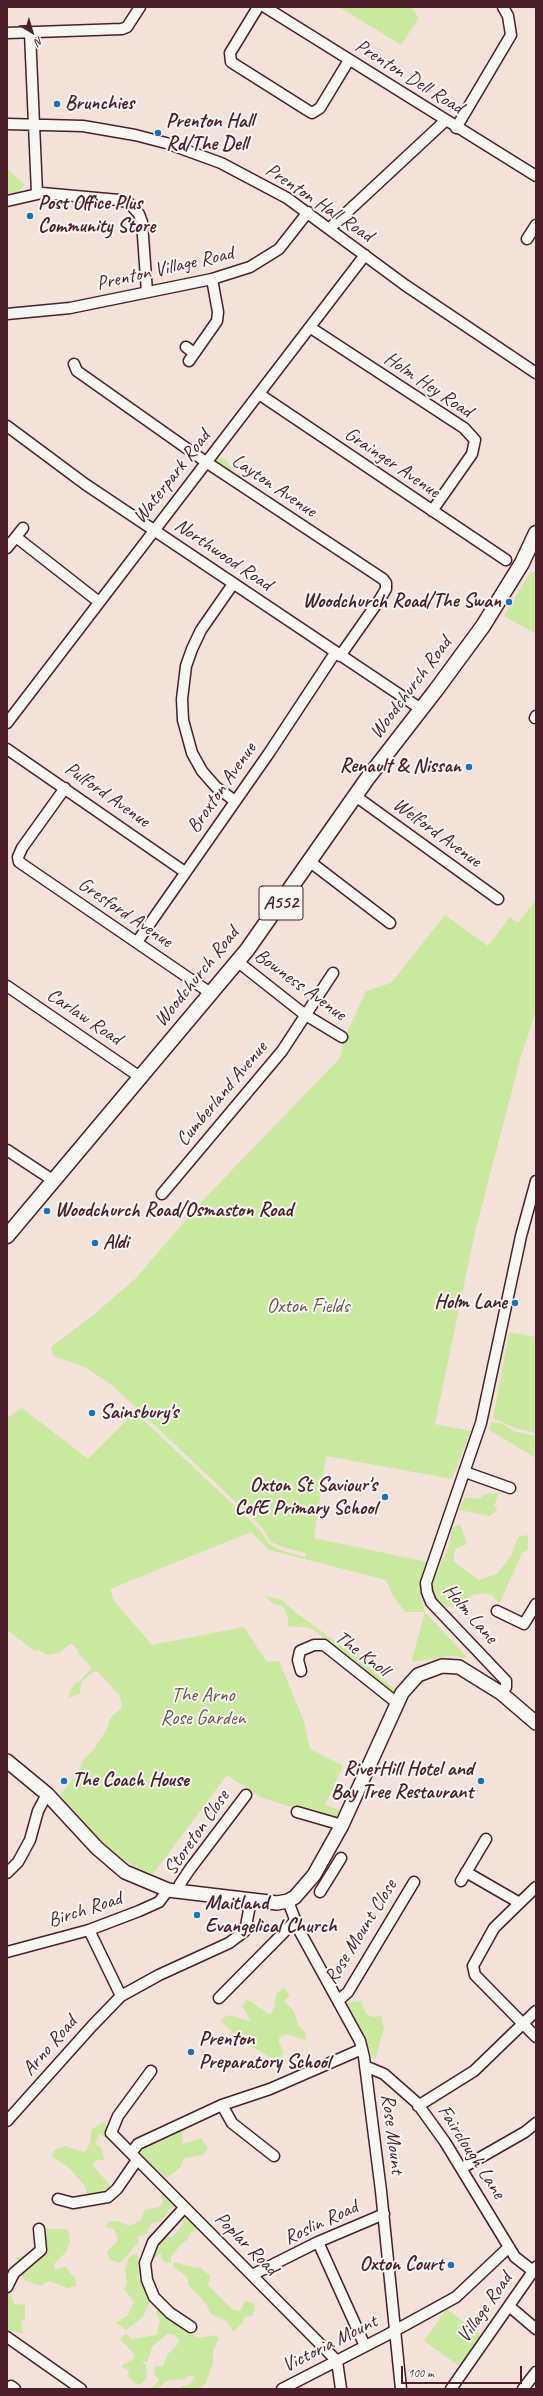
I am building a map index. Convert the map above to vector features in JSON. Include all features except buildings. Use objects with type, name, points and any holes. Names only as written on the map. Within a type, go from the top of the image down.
[{"type":"highway","name":"Woodchurch Road","points":[[7,1236],[238,962],[354,796],[483,626],[533,552],[536,533]]},
{"type":"main road","points":[[7,1761],[47,1794],[111,1861],[134,1877],[173,1891],[265,1903],[288,1901],[320,1879],[342,1825],[397,1703],[410,1682],[418,1675],[442,1666],[459,1667],[467,1670],[501,1693],[536,1723]]},
{"type":"street","points":[[7,33],[122,29],[127,27],[140,7]]},
{"type":"street","points":[[258,7],[230,53],[231,62],[312,113],[320,108],[349,60]]},
{"type":"street","name":"Prenton Dell Road","points":[[264,7],[456,128],[536,176]]},
{"type":"street","points":[[456,128],[511,35],[508,16],[503,7]]},
{"type":"street","points":[[30,33],[36,125],[37,193]]},
{"type":"street","points":[[330,228],[445,121]]},
{"type":"street","name":"Prenton Hall Road","points":[[7,124],[83,126],[166,143],[221,163],[287,198],[330,228],[404,285],[536,373]]},
{"type":"street","points":[[7,201],[37,193],[119,200],[134,207],[142,222],[147,292]]},
{"type":"street","name":"Prenton Village Road","points":[[7,314],[70,308],[212,279],[250,267],[279,249],[308,212]]},
{"type":"street","points":[[527,239],[536,225]]},
{"type":"street","name":"Waterpark Road","points":[[7,722],[153,530],[311,328],[365,255]]},
{"type":"street","points":[[189,354],[217,321],[218,312],[212,279]]},
{"type":"street","name":"Holm Hey Road","points":[[311,328],[464,428],[475,440],[472,454],[432,511]]},
{"type":"street","name":"Layton Avenue","points":[[74,364],[77,371],[206,462],[383,579],[386,584],[386,589],[380,599],[337,654]]},
{"type":"street","name":"Grainger Avenue","points":[[259,394],[506,560]]},
{"type":"street","name":"Northwood Road","points":[[7,426],[85,484],[421,709]]},
{"type":"street","points":[[7,548],[23,528]]},
{"type":"street","points":[[16,537],[99,602]]},
{"type":"street","points":[[233,584],[201,630],[192,649],[186,666],[182,700],[183,720],[192,753],[198,765],[216,787],[235,800]]},
{"type":"street","name":"Broxton Avenue","points":[[137,942],[337,654]]},
{"type":"street","name":"Pulford Avenue","points":[[7,749],[185,872]]},
{"type":"street","name":"Gresford Avenue","points":[[65,788],[22,848],[18,857],[19,862],[212,994]]},
{"type":"street","name":"Welford Avenue","points":[[354,796],[498,899]]},
{"type":"street","points":[[309,862],[390,923]]},
{"type":"street","name":"Bowness Avenue","points":[[238,962],[304,1014],[342,1037]]},
{"type":"street","name":"Cumberland Avenue","points":[[162,1194],[282,1051],[304,1014],[332,974]]},
{"type":"street","name":"Carlaw Road","points":[[7,986],[140,1077]]},
{"type":"street","points":[[7,1150],[54,1181]]},
{"type":"street","name":"Holm Lane","points":[[501,1693],[506,1687],[506,1681],[431,1602],[426,1588],[481,1424],[521,1236],[536,1183]]},
{"type":"street","points":[[465,1472],[510,1488]]},
{"type":"street","points":[[497,1611],[524,1624],[536,1604]]},
{"type":"street","name":"The Knoll","points":[[301,1671],[298,1660],[300,1651],[309,1646],[324,1645],[397,1703]]},
{"type":"street","points":[[7,1873],[18,1862],[30,1840],[38,1811],[47,1794]]},
{"type":"street","name":"Storeton Close","points":[[173,1891],[242,1808],[246,1795]]},
{"type":"street","points":[[297,1812],[342,1825]]},
{"type":"street","points":[[486,1838],[464,1876],[518,1902]]},
{"type":"street","points":[[320,1892],[320,1879],[340,1858]]},
{"type":"street","name":"Rose Mount Close","points":[[338,2002],[348,1992],[414,1882]]},
{"type":"street","points":[[536,1887],[518,1902],[494,1928],[473,1966],[475,1974],[536,2038]]},
{"type":"street","name":"Birch Road","points":[[7,1952],[89,1930],[160,1902],[173,1891]]},
{"type":"street","name":"Arno Road","points":[[7,2122],[92,2026],[121,1996],[238,1938],[245,1931],[251,1900]]},
{"type":"street","name":"Rose Mount","points":[[288,1901],[306,1944],[360,2041],[362,2049],[384,2214],[394,2330],[401,2389]]},
{"type":"street","points":[[219,1998],[296,1920]]},
{"type":"street","points":[[89,1930],[121,1996]]},
{"type":"street","points":[[418,2106],[467,2077],[536,2011]]},
{"type":"street","points":[[132,2152],[138,2144],[222,2105],[270,2089],[362,2049]]},
{"type":"street","name":"Fairclough Lane","points":[[365,2066],[384,2074],[418,2106],[462,2168],[515,2257],[535,2269]]},
{"type":"street","name":"Poplar Road","points":[[151,2071],[112,2127],[112,2133],[132,2152],[184,2208],[338,2361]]},
{"type":"street","points":[[222,2105],[232,2123],[274,2156]]},
{"type":"street","points":[[462,2168],[525,2132],[536,2123]]},
{"type":"street","points":[[58,2199],[73,2203],[108,2197],[117,2189],[138,2160]]},
{"type":"street","points":[[184,2208],[153,2242],[145,2263],[147,2280],[154,2297],[170,2313],[191,2327]]},
{"type":"street","name":"Roslin Road","points":[[252,2275],[318,2242],[384,2214]]},
{"type":"street","points":[[7,2287],[14,2273],[41,2250],[38,2230]]},
{"type":"street","points":[[318,2242],[365,2346]]},
{"type":"street","name":"Victoria Mount","points":[[282,2389],[338,2361],[456,2297],[509,2247]]},
{"type":"street","name":"Village Road","points":[[451,2389],[535,2269]]},
{"type":"street","points":[[509,2306],[536,2329]]},
{"type":"street","points":[[7,2337],[81,2389]]},
{"type":"street","points":[[338,2361],[341,2389]]},
{"type":"street","points":[[522,2389],[536,2372]]},
{"type":"green space","points":[[339,7],[411,7],[419,18],[401,45]]},
{"type":"green space","points":[[8,170],[25,185],[18,192],[7,194]]},
{"type":"green space","points":[[221,458],[226,460],[235,474],[242,473],[242,482],[219,476],[216,459]]},
{"type":"green space","points":[[536,571],[536,634],[504,616],[529,574]]},
{"type":"green space","name":"Oxton Fields","points":[[536,900],[536,1010],[521,1056],[475,1232],[435,1424],[471,1431],[452,1479],[326,1456],[314,1538],[427,1562],[420,1584],[420,1594],[425,1612],[405,1612],[393,1596],[386,1580],[269,1550],[251,1532],[110,1589],[114,1601],[152,1645],[244,1627],[267,1662],[279,1661],[304,1721],[310,1749],[343,1766],[325,1805],[341,1810],[335,1821],[260,1797],[227,1775],[153,1874],[139,1869],[116,1855],[103,1843],[60,1795],[76,1776],[84,1759],[92,1752],[107,1729],[110,1718],[122,1707],[120,1696],[97,1671],[90,1674],[81,1682],[80,1693],[67,1699],[74,1684],[80,1681],[92,1668],[78,1653],[78,1650],[71,1643],[59,1653],[47,1655],[39,1650],[35,1651],[7,1630],[7,1418],[22,1408],[88,1459],[135,1412],[259,1529],[269,1544],[283,1551],[305,1557],[306,1553],[285,1548],[271,1542],[262,1527],[113,1386],[85,1367],[53,1356],[51,1347],[96,1313],[136,1278],[205,1198],[340,1058],[343,1042],[366,991],[391,983],[445,915],[488,946],[510,917],[518,923]]},
{"type":"green space","points":[[509,1332],[536,1337],[536,1433],[515,1428],[493,1418]]},
{"type":"green space","points":[[492,1422],[503,1424],[513,1431],[536,1436],[534,1457],[489,1430]]},
{"type":"green space","points":[[499,1493],[494,1506],[498,1509],[490,1516],[459,1510],[465,1497],[479,1499],[485,1494]]},
{"type":"green space","points":[[460,1524],[467,1544],[455,1549],[453,1561],[479,1580],[497,1574],[511,1556],[518,1537],[528,1535],[528,1549],[522,1553],[499,1604],[492,1595],[483,1593],[472,1595],[467,1603],[453,1607],[444,1605],[434,1597],[432,1583],[449,1545],[453,1527]]},
{"type":"green space","points":[[265,1596],[282,1600],[295,1612],[362,1661],[398,1692],[393,1697],[329,1641],[310,1628],[288,1626],[288,1617],[283,1606],[273,1604]]},
{"type":"green space","points":[[425,1612],[468,1658],[451,1656],[413,1662],[412,1659]]},
{"type":"green space","points":[[284,1988],[290,1995],[284,2001],[294,2011],[299,2027],[306,2032],[305,2040],[286,2034],[279,2038],[279,2043],[284,2052],[281,2057],[275,2060],[239,2039],[221,2021],[227,2015],[251,2021],[242,2006],[247,1999],[270,2015],[275,2006],[276,1994]]},
{"type":"green space","points":[[361,2001],[366,2014],[373,2017],[381,2016],[384,2028],[375,2060],[347,2007],[349,2002]]},
{"type":"green space","points":[[104,2122],[113,2139],[107,2139],[100,2134],[95,2143],[102,2149],[104,2160],[97,2160],[92,2165],[110,2185],[105,2202],[89,2206],[86,2198],[86,2187],[67,2166],[52,2157],[53,2151],[64,2146],[85,2152],[90,2143],[92,2129]]},
{"type":"green space","points":[[182,2126],[188,2127],[182,2133],[183,2144],[201,2138],[208,2148],[204,2155],[184,2158],[180,2168],[166,2178],[141,2154],[143,2144]]},
{"type":"green space","points":[[160,2189],[176,2196],[175,2206],[170,2209],[161,2221],[151,2224],[145,2235],[138,2236],[138,2243],[120,2263],[110,2260],[107,2252],[118,2240],[114,2229],[105,2227],[108,2222],[119,2221],[129,2226],[140,2221],[145,2210],[159,2207],[163,2203]]},
{"type":"green space","points":[[188,2216],[199,2225],[196,2231],[190,2233],[188,2239],[181,2244],[171,2257],[171,2263],[164,2262],[161,2257],[162,2253],[150,2260],[160,2237],[172,2237],[182,2226],[183,2220]]},
{"type":"green space","points":[[35,2229],[68,2229],[70,2241],[66,2252],[54,2264],[55,2269],[66,2267],[76,2280],[76,2286],[68,2288],[49,2281],[40,2286],[24,2280],[16,2258],[24,2255],[31,2257],[36,2248],[47,2249],[35,2236]]},
{"type":"green space","points":[[133,2254],[138,2254],[139,2280],[146,2288],[150,2302],[143,2317],[126,2330],[116,2323],[128,2315],[134,2302],[124,2289],[127,2284],[125,2270],[128,2259]]},
{"type":"green space","points":[[174,2262],[195,2268],[200,2267],[210,2276],[208,2285],[232,2309],[240,2311],[245,2301],[254,2303],[255,2309],[252,2316],[244,2317],[243,2322],[234,2332],[226,2321],[211,2314],[203,2300],[188,2285],[188,2278],[173,2266]]},
{"type":"green space","points":[[7,2282],[14,2304],[25,2305],[25,2318],[21,2322],[23,2334],[7,2329]]},
{"type":"green space","points":[[158,2307],[198,2338],[217,2335],[219,2339],[213,2351],[213,2362],[206,2383],[200,2389],[180,2389],[182,2386],[189,2385],[195,2378],[191,2375],[184,2379],[166,2381],[159,2389],[151,2389],[159,2380],[154,2374],[155,2366],[163,2366],[168,2354],[180,2342],[175,2335],[167,2334],[152,2347],[147,2362],[141,2361],[145,2364],[147,2373],[146,2379],[140,2385],[134,2383],[128,2376],[129,2372],[121,2366],[132,2360],[134,2357],[133,2353],[120,2339],[126,2334],[132,2339],[157,2335],[160,2320],[156,2313]]},
{"type":"green space","points":[[447,2309],[482,2336],[459,2366],[424,2341]]},
{"type":"place","name":"Brunchies","points":[[57,104]]},
{"type":"place","name":"Prenton Hall Rd/The Dell","points":[[158,133]]},
{"type":"place","name":"Post Office Plus Community Store","points":[[30,216]]},
{"type":"place","name":"Woodchurch Road/The Swan","points":[[509,602]]},
{"type":"place","name":"Renault & Nissan","points":[[469,767]]},
{"type":"place","name":"Woodchurch Road/Osmaston Road","points":[[47,1211]]},
{"type":"place","name":"Aldi","points":[[95,1243]]},
{"type":"place","name":"Holm Lane","points":[[515,1303]]},
{"type":"place","name":"Sainsbury's","points":[[92,1413]]},
{"type":"place","name":"Oxton St Saviour's CofE Primary School","points":[[385,1497]]},
{"type":"place","name":"The Coach House","points":[[64,1781]]},
{"type":"place","name":"RiverHill Hotel and Bay Tree Restaurant","points":[[481,1781]]},
{"type":"place","name":"Maitland Evangelical Church","points":[[197,1915]]},
{"type":"place","name":"Prenton Preparatory School","points":[[191,2052]]},
{"type":"place","name":"Oxton Court","points":[[451,2265]]},
{"type":"park label","name":"The Arno Rose Garden","points":[[203,1708]]}]
